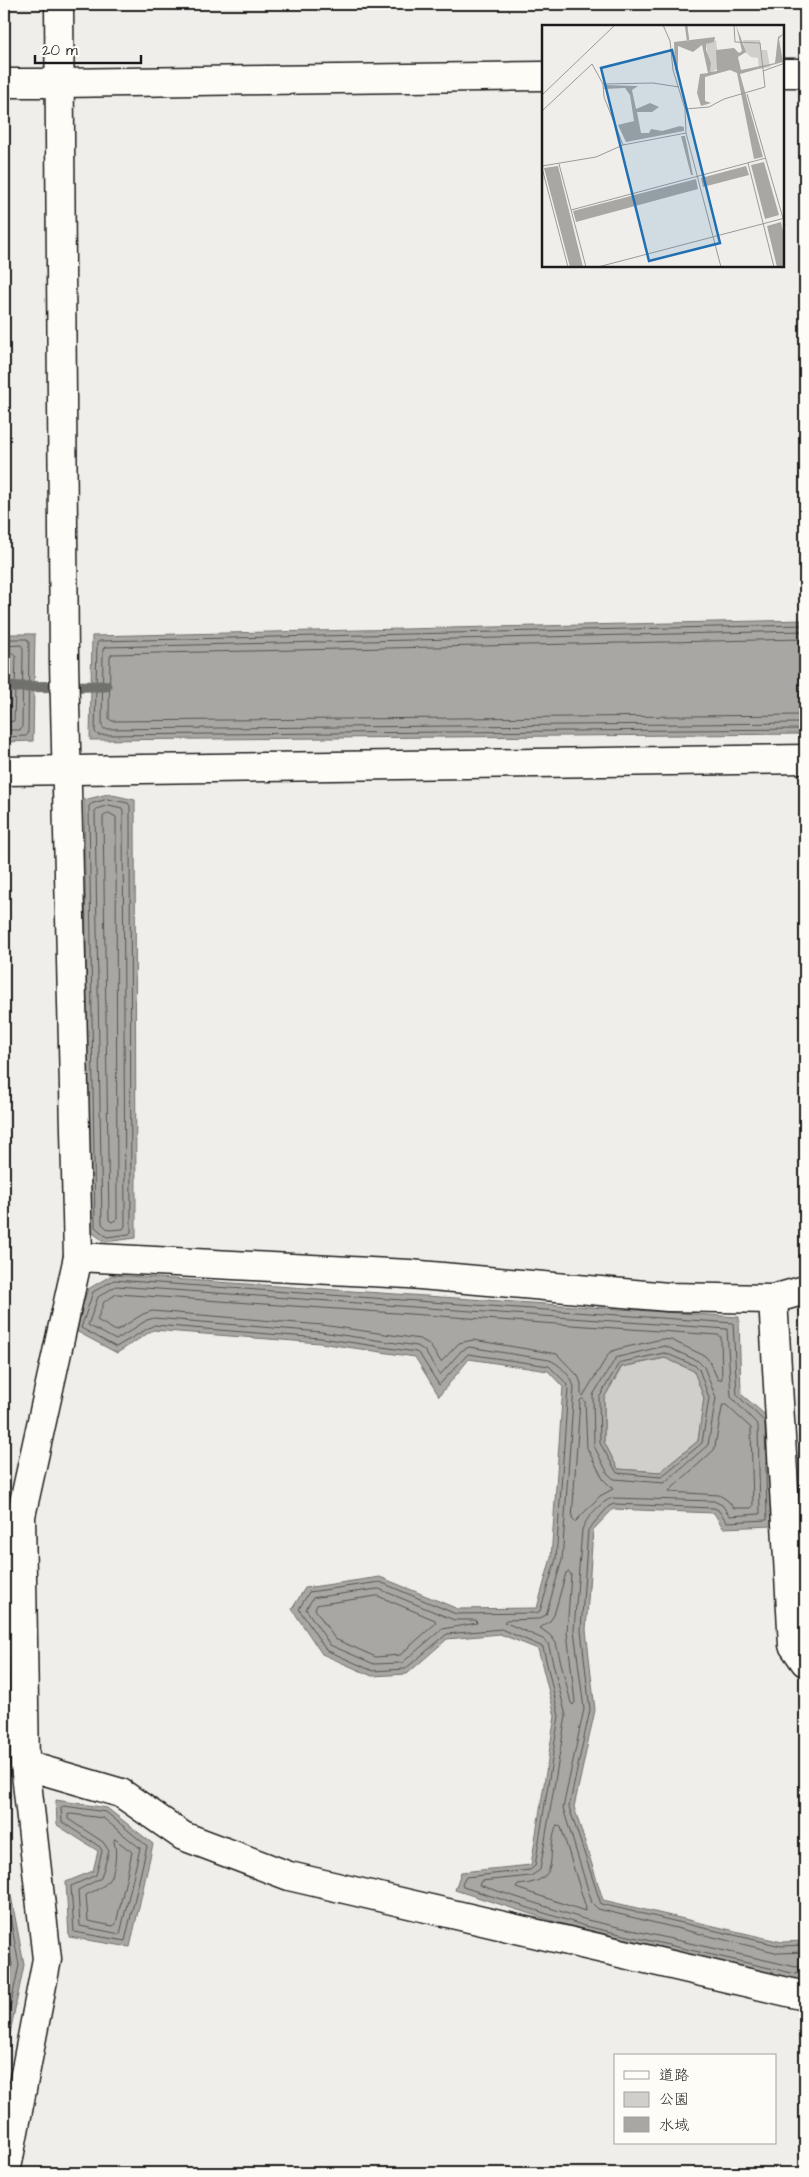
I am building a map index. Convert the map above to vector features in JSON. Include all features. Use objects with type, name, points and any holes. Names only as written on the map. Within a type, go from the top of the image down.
[{"type":"street","points":[[6,2173],[47,1959],[25,1765],[13,1515],[78,1257],[64,661],[59,4]]},
{"type":"street","points":[[784,73],[805,73]]},
{"type":"street","points":[[4,83],[542,76]]},
{"type":"street","points":[[4,771],[805,759]]},
{"type":"street","points":[[78,1257],[409,1274],[668,1298],[773,1299],[805,1290]]},
{"type":"street","points":[[773,1299],[793,1645],[805,1662]]},
{"type":"street","points":[[25,1765],[121,1793],[183,1836],[290,1876],[805,1996]]},
{"type":"green space","points":[[665,1358],[694,1371],[704,1398],[698,1441],[660,1472],[618,1469],[604,1442],[604,1398],[622,1367]]},
{"type":"water","points":[[805,620],[805,734],[90,740],[92,636]]},
{"type":"water","points":[[4,634],[35,634],[33,741],[4,742]]},
{"type":"water","points":[[108,794],[135,800],[136,1238],[105,1242],[90,1231],[84,800]]},
{"type":"water","points":[[112,1275],[739,1317],[741,1394],[770,1419],[772,1526],[723,1528],[714,1513],[613,1509],[593,1530],[586,1630],[595,1710],[574,1807],[603,1900],[782,1942],[805,1941],[805,1975],[798,1979],[584,1931],[455,1890],[461,1872],[531,1865],[555,1716],[538,1649],[500,1634],[447,1639],[407,1674],[372,1676],[322,1654],[292,1609],[305,1588],[380,1577],[458,1609],[537,1608],[551,1558],[563,1387],[548,1371],[469,1359],[439,1396],[415,1357],[320,1343],[153,1330],[117,1353],[74,1330],[88,1289]],"holes":[[[665,1358],[694,1371],[704,1398],[698,1441],[660,1472],[618,1469],[604,1442],[604,1398],[621,1367]]]},
{"type":"water","points":[[56,1800],[107,1808],[153,1844],[130,1947],[69,1937],[66,1882],[93,1871],[98,1851],[57,1825]]},
{"type":"water","points":[[7,1874],[24,1965],[4,2062],[4,1882]]},
{"type":"waterway","points":[[4,687],[106,686]]}]
